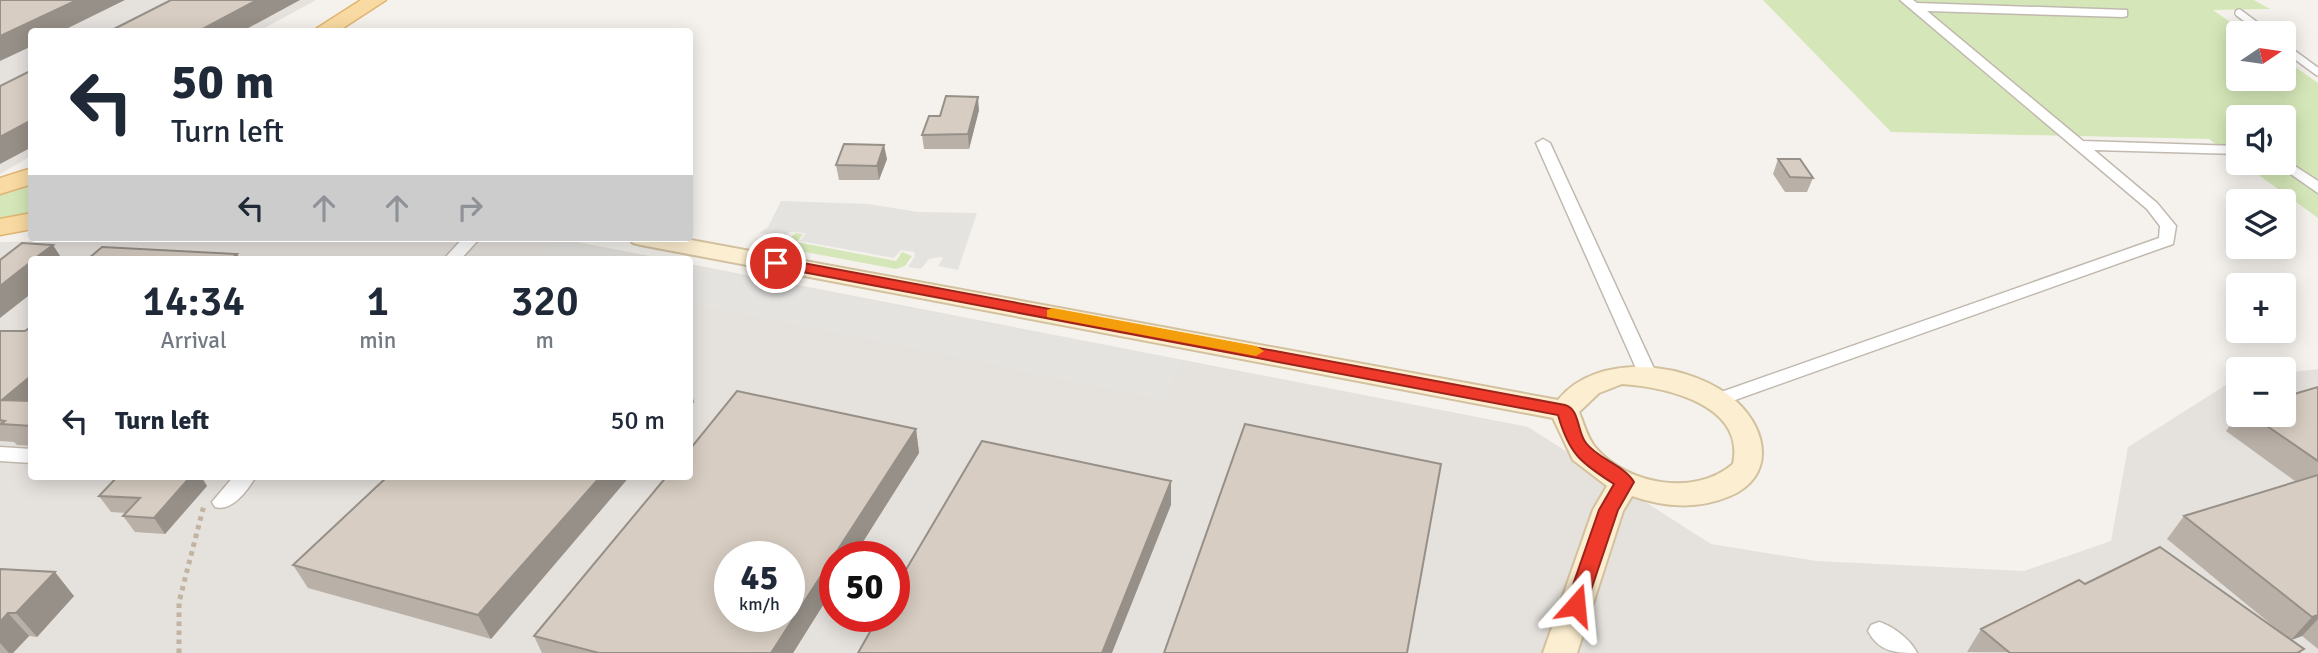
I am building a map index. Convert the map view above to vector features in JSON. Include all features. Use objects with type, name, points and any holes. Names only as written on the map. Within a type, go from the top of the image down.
[{"type":"main road","points":[[328,28],[376,0]]},
{"type":"main road","points":[[0,186],[28,177]]},
{"type":"main road","points":[[661,242],[1565,411]]},
{"type":"main road","points":[[1622,375],[1648,375],[1675,381],[1714,401],[1743,429],[1749,450],[1746,469],[1731,484],[1707,494],[1677,496],[1644,490],[1625,482],[1589,459],[1574,441],[1565,411],[1581,390],[1599,380],[1622,375]]},
{"type":"main road","points":[[1560,653],[1608,510],[1625,482]]},
{"type":"street","points":[[1910,4],[2123,13]]},
{"type":"street","points":[[1714,401],[2167,241],[2168,226],[2152,206],[1910,4]]},
{"type":"street","points":[[1543,143],[1648,375]]},
{"type":"street","points":[[2079,145],[2226,150]]},
{"type":"street","points":[[2296,172],[2318,188]]},
{"type":"street","points":[[455,256],[467,242]]},
{"type":"street","points":[[0,454],[28,456]]},
{"type":"street","points":[[215,501],[241,480]]},
{"type":"street","points":[[1879,631],[1906,653]]},
{"type":"lane","points":[[2239,13],[2250,21]]},
{"type":"lane","points":[[2296,56],[2318,72]]},
{"type":"path","points":[[179,653],[178,602],[201,508],[215,501]]},
{"type":"shaded area","points":[[0,0],[316,0],[265,28],[28,28],[28,158],[0,174]]},
{"type":"shaded area","points":[[781,201],[869,204],[918,212],[977,213],[958,270],[938,266],[943,258],[939,257],[929,259],[921,269],[908,267],[915,256],[914,252],[901,250],[894,258],[800,241],[806,233],[790,232],[786,236],[759,233],[768,227]]},
{"type":"shaded area","points":[[0,242],[578,242],[650,256],[28,256],[28,480],[693,480],[693,265],[1528,427],[1711,544],[1816,561],[2024,571],[2111,541],[2128,447],[2226,385],[2226,427],[2296,427],[2296,372],[2318,369],[2318,653],[0,653]]},
{"type":"shaded area","points":[[557,244],[578,245],[635,256],[543,256]]},
{"type":"shaded area","points":[[693,268],[1182,360],[1164,400],[693,304]]},
{"type":"green space","points":[[1763,0],[2254,0],[2270,9],[2213,10],[2229,21],[2226,21],[2226,91],[2296,91],[2296,67],[2318,83],[2318,218],[2296,202],[2296,189],[2278,189],[2259,175],[2296,175],[2296,105],[2226,105],[2226,151],[2209,139],[1891,132]]},
{"type":"green space","points":[[28,184],[28,214],[0,219],[0,194]]},
{"type":"green space","points":[[796,233],[803,234],[797,242],[896,261],[902,252],[912,256],[905,266],[896,269],[784,248],[782,244]]},
{"type":"building","points":[[0,0],[77,0],[0,36]]},
{"type":"building","points":[[171,0],[257,0],[204,28],[116,28]]},
{"type":"building","points":[[28,72],[28,122],[0,137],[0,86]]},
{"type":"building","points":[[946,96],[978,97],[968,134],[922,135],[929,116],[940,116]]},
{"type":"building","points":[[844,144],[884,145],[877,166],[836,165]]},
{"type":"building","points":[[1778,159],[1800,159],[1813,178],[1790,177]]},
{"type":"building","points":[[22,243],[53,245],[38,256],[28,256],[28,264],[0,286],[0,260]]},
{"type":"building","points":[[102,247],[237,254],[235,256],[92,256]]},
{"type":"building","points":[[28,329],[28,378],[2,400],[28,401],[28,426],[1,424],[5,421],[0,420],[0,331]]},
{"type":"building","points":[[2318,387],[2318,461],[2268,427],[2296,427],[2296,393]]},
{"type":"building","points":[[737,391],[916,429],[844,541],[819,541],[819,579],[805,600],[805,541],[714,541],[714,632],[785,632],[771,653],[599,653],[534,636],[664,480],[693,480],[693,445]]},
{"type":"building","points":[[1245,424],[1441,464],[1407,653],[1164,653]]},
{"type":"building","points":[[982,441],[1171,481],[1102,653],[858,653],[870,632],[910,632],[910,563]]},
{"type":"building","points":[[2318,475],[2318,615],[2312,617],[2184,516]]},
{"type":"building","points":[[114,480],[187,480],[154,518],[123,516],[140,498],[99,496]]},
{"type":"building","points":[[384,480],[597,480],[478,615],[293,565]]},
{"type":"building","points":[[2160,547],[2304,649],[2297,653],[2010,653],[1981,629],[2079,580],[2085,584]]},
{"type":"building","points":[[0,569],[55,572],[16,613],[8,613],[0,622]]},
{"type":"slow traffic","points":[[1053,313],[1256,351]]},
{"type":"route","points":[[776,263],[1204,341],[1565,411],[1574,441],[1589,459],[1625,482],[1608,510],[1576,605]]}]
